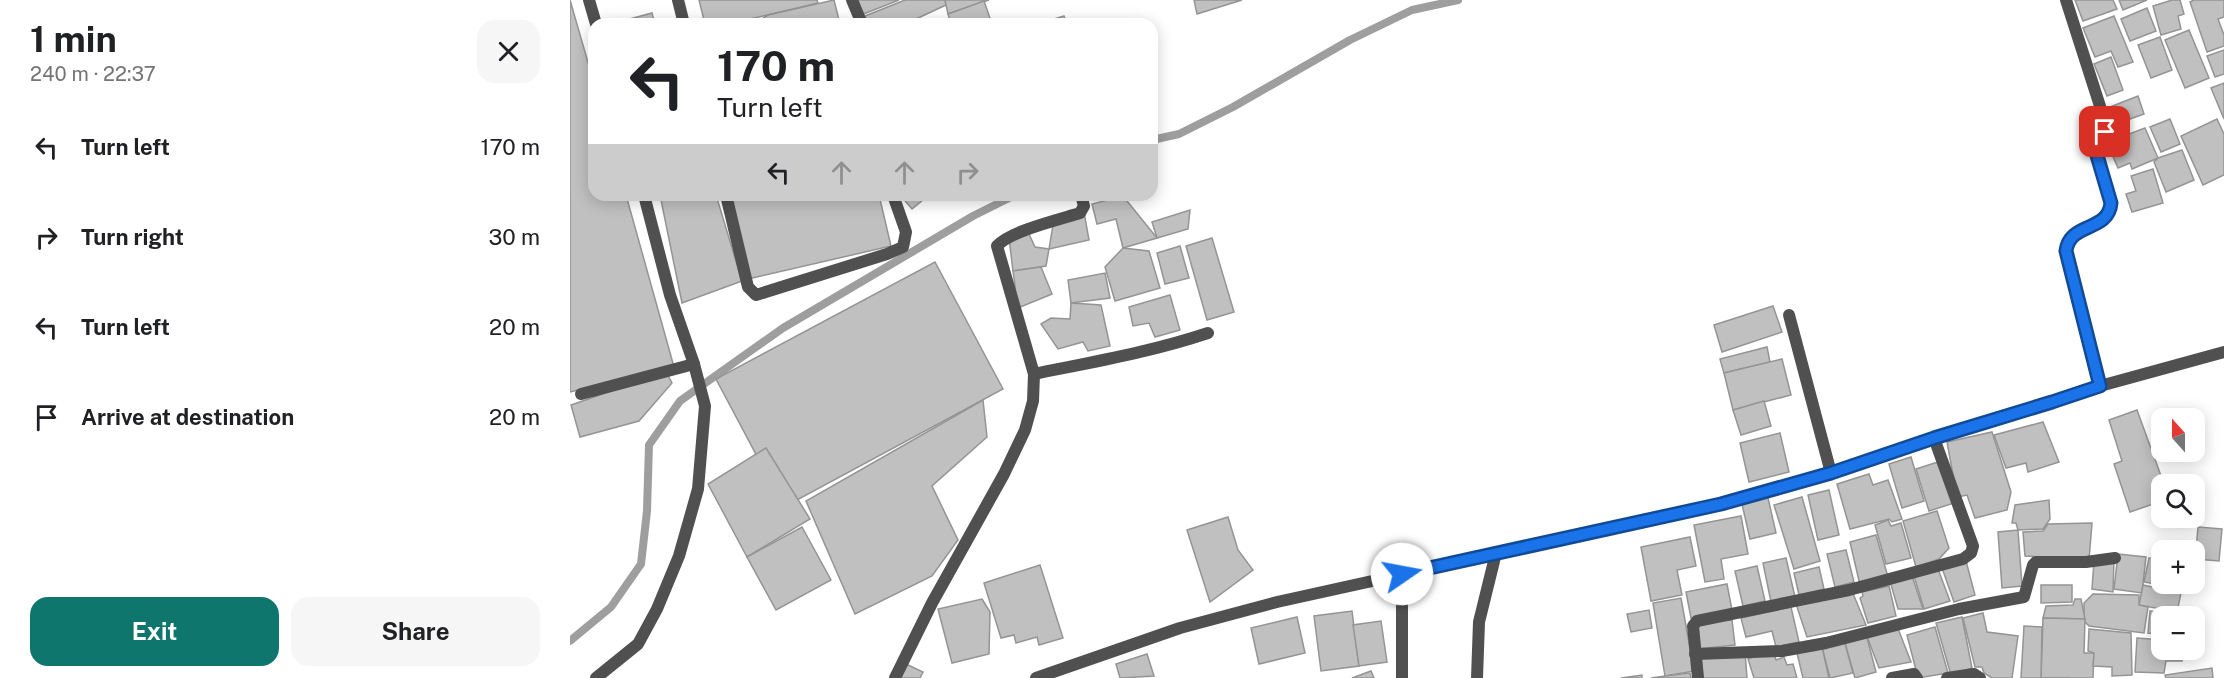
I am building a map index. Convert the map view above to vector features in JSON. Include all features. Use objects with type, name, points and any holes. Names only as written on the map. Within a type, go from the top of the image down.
[{"type":"street","points":[[590,0],[594,18]]},
{"type":"street","points":[[678,0],[682,18]]},
{"type":"street","points":[[852,0],[860,18]]},
{"type":"street","points":[[2067,0],[2106,123],[2104,138],[2096,152],[2111,203],[2110,210],[2107,218],[2071,237],[2066,251],[2100,386]]},
{"type":"street","points":[[596,678],[638,644],[657,609],[679,556],[698,489],[705,406],[695,367],[670,295],[646,201]]},
{"type":"street","points":[[727,201],[748,287],[756,295],[903,247],[906,232],[895,201]]},
{"type":"street","points":[[895,678],[932,603],[1004,474],[1025,430],[1033,401],[1034,374],[997,246],[1004,240],[1034,228],[1080,213],[1084,206],[1083,201]]},
{"type":"street","points":[[1788,315],[1831,473]]},
{"type":"street","points":[[1034,374],[1175,344],[1208,333]]},
{"type":"street","points":[[1036,678],[1180,628],[1277,602],[1721,504],[1831,473],[2100,386],[2224,352]]},
{"type":"street","points":[[581,394],[695,367]]},
{"type":"street","points":[[1698,678],[1693,626],[1696,621],[1849,590],[1963,559],[1971,553],[1972,546],[1934,438]]},
{"type":"street","points":[[1477,678],[1479,621],[1497,553]]},
{"type":"street","points":[[1695,654],[1782,651],[1826,643],[1959,609],[2024,597],[2032,565],[2036,562],[2086,562],[2115,558]]},
{"type":"street","points":[[1402,574],[1402,678]]},
{"type":"street","points":[[1892,678],[1914,674],[1917,678]]},
{"type":"street","points":[[1947,678],[1974,674],[1980,678]]},
{"type":"building","points":[[570,0],[588,62],[588,201],[628,201],[674,367],[570,392]]},
{"type":"building","points":[[699,0],[817,0],[818,3],[754,18],[704,18]]},
{"type":"building","points":[[834,0],[838,18],[763,18]]},
{"type":"building","points":[[856,0],[899,0],[861,15]]},
{"type":"building","points":[[905,0],[945,0],[946,5],[918,18],[866,18],[865,16]]},
{"type":"building","points":[[945,0],[989,0],[948,14]]},
{"type":"building","points":[[1194,0],[1242,0],[1197,14]]},
{"type":"building","points":[[2075,0],[2113,0],[2117,9],[2083,21]]},
{"type":"building","points":[[2119,0],[2147,0],[2123,10]]},
{"type":"building","points":[[2180,0],[2184,14],[2178,16],[2181,29],[2161,35],[2153,6]]},
{"type":"building","points":[[2224,0],[2224,17],[2218,19],[2224,35],[2224,46],[2207,52],[2190,2]]},
{"type":"building","points":[[984,1],[990,18],[949,18],[948,14]]},
{"type":"building","points":[[2147,8],[2156,31],[2130,41],[2121,19]]},
{"type":"building","points":[[652,13],[653,18],[633,18]]},
{"type":"building","points":[[2114,16],[2133,62],[2118,67],[2111,51],[2095,57],[2083,28]]},
{"type":"building","points":[[2189,30],[2209,78],[2185,88],[2165,40]]},
{"type":"building","points":[[2160,37],[2172,70],[2151,78],[2138,45]]},
{"type":"building","points":[[2224,50],[2224,74],[2215,77],[2207,56]]},
{"type":"building","points":[[2111,57],[2123,90],[2107,96],[2094,64]]},
{"type":"building","points":[[2224,83],[2224,119],[2211,88]]},
{"type":"building","points":[[2138,96],[2144,114],[2116,124],[2110,107]]},
{"type":"building","points":[[2170,119],[2180,144],[2161,152],[2150,127]]},
{"type":"building","points":[[2217,119],[2224,134],[2224,175],[2203,185],[2181,136]]},
{"type":"building","points":[[2145,128],[2158,158],[2132,169],[2130,163],[2118,168],[2105,138],[2118,132],[2124,136]]},
{"type":"building","points":[[2182,150],[2194,180],[2166,192],[2154,162],[2158,158]]},
{"type":"building","points":[[2153,169],[2163,203],[2132,212],[2126,194],[2136,191],[2131,176]]},
{"type":"building","points":[[661,201],[718,201],[742,281],[682,303]]},
{"type":"building","points":[[729,201],[880,201],[891,246],[748,279]]},
{"type":"building","points":[[905,201],[922,201],[912,209]]},
{"type":"building","points":[[1104,201],[1127,201],[1157,238],[1123,248],[1116,219],[1097,224],[1092,204]]},
{"type":"building","points":[[1190,210],[1188,229],[1157,238],[1152,222]]},
{"type":"building","points":[[1084,212],[1089,240],[1049,249],[1053,225]]},
{"type":"building","points":[[1029,234],[1035,247],[1049,249],[1046,266],[1013,271],[1009,238]]},
{"type":"building","points":[[1212,238],[1234,312],[1207,320],[1186,246]]},
{"type":"building","points":[[1180,246],[1189,278],[1165,284],[1157,253]]},
{"type":"building","points":[[1123,248],[1149,251],[1160,288],[1115,301],[1105,267]]},
{"type":"building","points":[[935,262],[1003,389],[784,507],[716,379]]},
{"type":"building","points":[[1041,267],[1052,294],[1018,308],[1013,271]]},
{"type":"building","points":[[1105,273],[1110,298],[1071,303],[1068,280]]},
{"type":"building","points":[[1170,295],[1180,330],[1155,337],[1149,323],[1133,326],[1129,307]]},
{"type":"building","points":[[1071,303],[1101,305],[1110,346],[1088,351],[1083,342],[1058,349],[1041,324],[1051,318],[1070,319]]},
{"type":"building","points":[[1773,306],[1782,332],[1722,352],[1714,325]]},
{"type":"building","points":[[1767,347],[1770,362],[1724,373],[1720,359]]},
{"type":"building","points":[[1782,359],[1791,395],[1733,410],[1724,373]]},
{"type":"building","points":[[666,372],[672,383],[639,421],[580,437],[571,405]]},
{"type":"building","points":[[983,400],[987,437],[932,486],[958,540],[932,576],[855,614],[806,501]]},
{"type":"building","points":[[1764,401],[1771,426],[1741,435],[1733,410]]},
{"type":"building","points":[[2137,410],[2151,448],[2151,462],[2156,462],[2160,474],[2151,474],[2151,505],[2130,512],[2114,464],[2122,461],[2109,420]]},
{"type":"building","points":[[2043,422],[2059,462],[2028,472],[2026,463],[2006,468],[1994,435]]},
{"type":"building","points":[[1992,432],[2011,492],[2007,510],[1975,518],[1967,495],[1957,497],[1947,442]]},
{"type":"building","points":[[1780,433],[1789,472],[1749,482],[1740,443]]},
{"type":"building","points":[[766,448],[810,519],[747,557],[708,484]]},
{"type":"building","points":[[1911,457],[1924,501],[1902,508],[1889,464]]},
{"type":"building","points":[[1941,461],[1954,503],[1929,511],[1916,469]]},
{"type":"building","points":[[1869,474],[1873,485],[1888,480],[1902,519],[1892,522],[1889,519],[1850,529],[1837,484]]},
{"type":"building","points":[[1829,490],[1839,535],[1818,540],[1808,495]]},
{"type":"building","points":[[1802,497],[1820,561],[1794,569],[1774,505]]},
{"type":"building","points":[[1768,498],[1776,533],[1750,539],[1742,504]]},
{"type":"building","points":[[2049,500],[2050,519],[2043,529],[2018,530],[2016,523],[2012,523],[2015,505]]},
{"type":"building","points":[[1937,511],[1949,548],[1939,559],[1916,567],[1903,521]]},
{"type":"building","points":[[1741,516],[1748,554],[1721,559],[1724,579],[1705,582],[1694,525]]},
{"type":"building","points":[[1228,517],[1238,550],[1253,570],[1210,602],[1187,530]]},
{"type":"building","points":[[1888,520],[1891,526],[1901,523],[1911,558],[1886,564],[1875,525]]},
{"type":"building","points":[[2092,523],[2089,560],[2025,556],[2023,532],[2043,531],[2048,524]]},
{"type":"building","points":[[802,527],[831,580],[776,610],[747,557]]},
{"type":"building","points":[[2198,528],[2222,529],[2219,561],[2205,560],[2205,540],[2197,540]]},
{"type":"building","points":[[2018,530],[2022,586],[2002,588],[1998,532]]},
{"type":"building","points":[[1876,535],[1888,577],[1860,585],[1850,542]]},
{"type":"building","points":[[1690,537],[1696,566],[1677,570],[1682,595],[1651,601],[1641,547]]},
{"type":"building","points":[[1846,550],[1854,582],[1835,587],[1827,554]]},
{"type":"building","points":[[2118,554],[2146,557],[2142,593],[2114,589]]},
{"type":"building","points":[[1786,558],[1795,597],[1771,602],[1763,563]]},
{"type":"building","points":[[2149,558],[2151,558],[2151,583],[2144,582]]},
{"type":"building","points":[[1966,561],[1975,595],[1954,602],[1942,568]]},
{"type":"building","points":[[2094,561],[2114,561],[2113,592],[2092,589]]},
{"type":"building","points":[[1040,565],[1063,638],[1039,645],[1037,637],[1016,643],[1014,635],[1001,638],[984,583]]},
{"type":"building","points":[[1757,566],[1765,601],[1743,606],[1735,571]]},
{"type":"building","points":[[1819,567],[1824,589],[1799,595],[1794,573]]},
{"type":"building","points":[[1938,569],[1950,601],[1924,609],[1914,576]]},
{"type":"building","points":[[1912,576],[1923,609],[1898,609],[1890,581]]},
{"type":"building","points":[[1727,584],[1732,610],[1691,618],[1686,592]]},
{"type":"building","points":[[2041,585],[2072,585],[2072,602],[2041,603]]},
{"type":"building","points":[[2143,585],[2151,587],[2151,594],[2181,594],[2178,606],[2151,607],[2139,605]]},
{"type":"building","points":[[1889,586],[1896,616],[1868,623],[1860,598],[1863,596],[1862,592]]},
{"type":"building","points":[[1852,591],[1866,625],[1807,637],[1796,604]]},
{"type":"building","points":[[2093,594],[2139,595],[2139,605],[2148,607],[2144,633],[2089,626],[2084,621],[2084,603]]},
{"type":"building","points":[[1681,598],[1694,671],[1665,676],[1653,603]]},
{"type":"building","points":[[982,599],[990,612],[989,654],[952,663],[938,609]]},
{"type":"building","points":[[2075,599],[2081,599],[2085,619],[2043,618],[2046,606],[2073,605]]},
{"type":"building","points":[[1791,607],[1799,642],[1776,647],[1772,631],[1746,637],[1741,618]]},
{"type":"building","points":[[1649,610],[1652,628],[1631,632],[1627,614]]},
{"type":"building","points":[[1352,611],[1359,666],[1321,671],[1314,616]]},
{"type":"building","points":[[2150,611],[2151,611],[2151,633],[2148,633]]},
{"type":"building","points":[[1983,613],[1987,632],[2018,636],[2012,678],[1992,678],[1984,673],[1982,667],[1975,667],[1963,618]]},
{"type":"building","points":[[1297,617],[1305,653],[1259,664],[1251,628]]},
{"type":"building","points":[[1962,617],[1972,668],[1951,675],[1936,623]]},
{"type":"building","points":[[2043,618],[2085,619],[2084,653],[2094,653],[2093,678],[2041,678]]},
{"type":"building","points":[[1732,620],[1735,645],[1698,649],[1696,623]]},
{"type":"building","points":[[1381,621],[1387,662],[1359,666],[1353,625]]},
{"type":"building","points":[[1897,626],[1911,662],[1879,668],[1866,634]]},
{"type":"building","points":[[2024,626],[2042,627],[2041,678],[2021,678]]},
{"type":"building","points":[[1935,627],[1948,673],[1918,678],[1907,635]]},
{"type":"building","points":[[2089,629],[2131,633],[2132,675],[2112,676],[2112,667],[2093,666],[2094,653],[2088,651]]},
{"type":"building","points":[[1866,634],[1876,672],[1855,678],[1844,640]]},
{"type":"building","points":[[2137,638],[2151,639],[2151,660],[2182,660],[2166,661],[2164,673],[2135,672]]},
{"type":"building","points":[[1844,640],[1853,673],[1830,678],[1822,647]]},
{"type":"building","points":[[1822,647],[1829,678],[1803,678],[1797,653]]},
{"type":"building","points":[[1773,650],[1776,660],[1784,657],[1787,665],[1793,664],[1797,678],[1754,678],[1748,659]]},
{"type":"building","points":[[1745,652],[1747,678],[1703,678],[1701,657]]},
{"type":"building","points":[[1147,654],[1154,676],[1120,678],[1116,664]]},
{"type":"building","points":[[906,664],[923,672],[920,678],[899,678]]},
{"type":"building","points":[[2212,668],[2213,678],[2166,678],[2165,675]]},
{"type":"building","points":[[1371,671],[1374,678],[1352,678]]},
{"type":"building","points":[[1690,673],[1691,678],[1651,678],[1665,676]]},
{"type":"building","points":[[1642,675],[1642,678],[1621,678]]},
{"type":"waterway","points":[[1158,139],[1179,134],[1233,107],[1350,40],[1412,10],[1458,0]]},
{"type":"waterway","points":[[570,641],[611,607],[641,564],[647,511],[649,445],[680,401],[783,328],[973,216],[1003,201]]},
{"type":"route","points":[[1402,574],[1721,504],[1831,473],[2100,386],[2066,251],[2071,237],[2107,218],[2110,210],[2111,203],[2096,152],[2105,132]]}]
